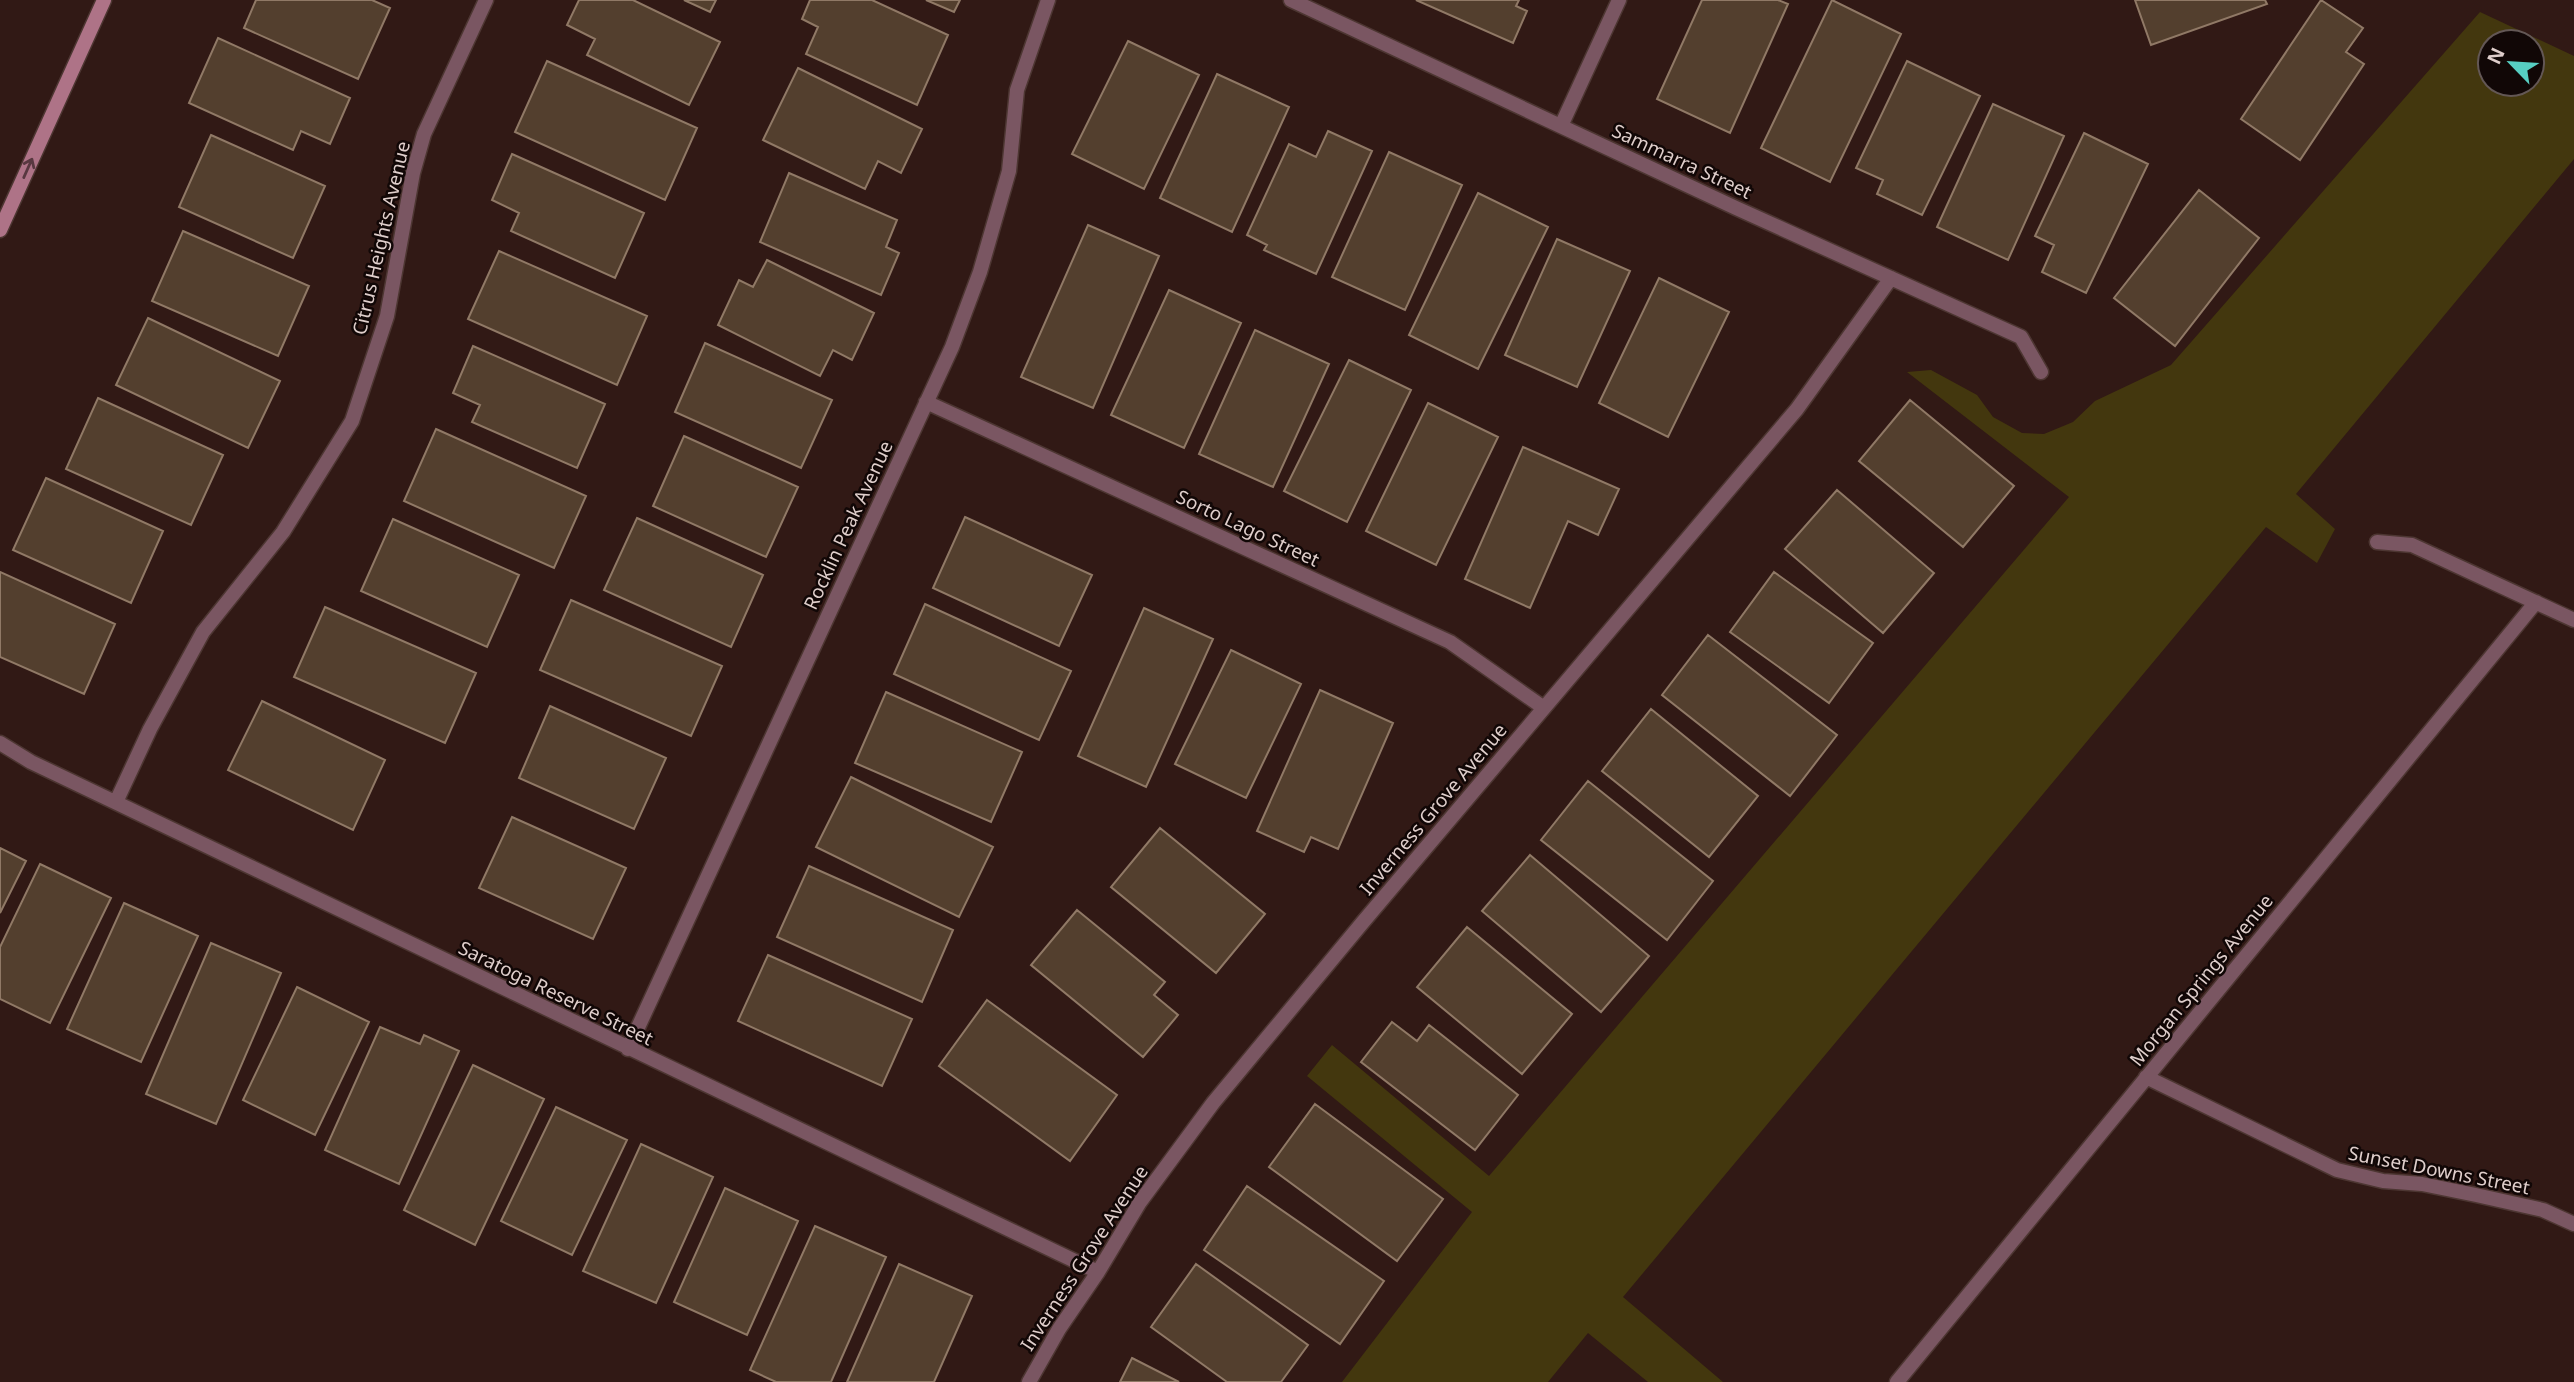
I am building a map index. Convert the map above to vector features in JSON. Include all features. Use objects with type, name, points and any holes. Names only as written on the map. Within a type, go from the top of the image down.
[{"type":"main road","points":[[0,230],[104,0]]},
{"type":"street","name":"Citrus Heights Avenue","points":[[116,802],[150,729],[203,632],[282,533],[352,421],[387,316],[413,173],[424,134],[486,0]]},
{"type":"street","name":"Rocklin Peak Avenue","points":[[628,1049],[952,347],[980,272],[1009,171],[1017,90],[1048,0]]},
{"type":"street","name":"Sammarra Street","points":[[1291,0],[2021,337],[2041,372]]},
{"type":"street","points":[[1562,126],[1619,0]]},
{"type":"street","name":"Inverness Grove Avenue","points":[[1029,1382],[1059,1329],[1098,1272],[1140,1202],[1213,1103],[1797,409],[1891,278]]},
{"type":"street","name":"Sorto Lago Street","points":[[926,402],[1450,642],[1544,708]]},
{"type":"street","points":[[2377,542],[2412,545],[2574,620]]},
{"type":"street","name":"Morgan Springs Avenue","points":[[1897,1382],[2536,602]]},
{"type":"street","name":"Saratoga Reserve Street","points":[[0,743],[31,762],[1098,1272]]},
{"type":"street","name":"Sunset Downs Street","points":[[2146,1077],[2337,1170],[2383,1181],[2423,1184],[2543,1210],[2574,1224]]},
{"type":"shaded area","points":[[2480,12],[2514,28],[2476,28],[2476,98],[2546,98],[2546,43],[2574,56],[2574,159],[2296,494],[2335,529],[2317,563],[2266,527],[1623,1297],[1723,1382],[1648,1382],[1588,1333],[1548,1382],[1342,1382],[1472,1212],[1307,1076],[1332,1045],[1489,1176],[2069,497],[1907,372],[1931,370],[1977,395],[1993,417],[2022,433],[2044,434],[2073,422],[2095,401],[2171,365]]},
{"type":"building","points":[[256,0],[372,0],[390,8],[358,79],[244,28]]},
{"type":"building","points":[[579,0],[633,0],[720,42],[689,105],[587,55],[595,39],[567,25]]},
{"type":"building","points":[[684,0],[716,0],[710,12]]},
{"type":"building","points":[[810,0],[872,0],[948,35],[917,105],[806,54],[818,27],[802,19]]},
{"type":"building","points":[[926,0],[960,0],[954,12]]},
{"type":"building","points":[[1416,0],[1519,0],[1516,6],[1527,11],[1513,43]]},
{"type":"building","points":[[1702,0],[1778,0],[1788,4],[1730,133],[1657,99]]},
{"type":"building","points":[[1832,0],[1901,34],[1830,182],[1761,148]]},
{"type":"building","points":[[2135,0],[2265,0],[2267,4],[2151,45]]},
{"type":"building","points":[[2321,0],[2363,28],[2346,52],[2364,64],[2300,160],[2241,119]]},
{"type":"building","points":[[218,38],[350,98],[330,144],[301,131],[293,150],[189,103]]},
{"type":"building","points":[[1128,41],[1199,75],[1144,189],[1072,154]]},
{"type":"building","points":[[547,61],[697,128],[665,200],[515,132]]},
{"type":"building","points":[[1907,61],[1980,96],[1922,215],[1877,194],[1883,180],[1856,168]]},
{"type":"building","points":[[798,68],[922,129],[901,173],[878,161],[865,189],[763,140]]},
{"type":"building","points":[[1217,74],[1289,107],[1232,232],[1160,198]]},
{"type":"building","points":[[1993,104],[2064,136],[2008,260],[1937,227]]},
{"type":"building","points":[[1328,131],[1372,151],[1316,274],[1264,250],[1267,245],[1247,235],[1289,144],[1316,157]]},
{"type":"building","points":[[2084,133],[2148,164],[2086,293],[2042,272],[2054,245],[2035,236]]},
{"type":"building","points":[[211,135],[325,186],[293,258],[179,207]]},
{"type":"building","points":[[1389,152],[1462,185],[1405,310],[1332,277]]},
{"type":"building","points":[[512,154],[644,213],[615,278],[511,231],[519,213],[492,200]]},
{"type":"building","points":[[789,173],[897,220],[886,247],[899,253],[881,295],[760,242]]},
{"type":"building","points":[[2199,190],[2259,238],[2175,346],[2114,298]]},
{"type":"building","points":[[1478,193],[1548,227],[1478,369],[1409,335]]},
{"type":"building","points":[[1088,225],[1159,256],[1093,408],[1021,377]]},
{"type":"building","points":[[183,231],[309,286],[278,356],[152,301]]},
{"type":"building","points":[[1557,239],[1630,271],[1577,387],[1505,355]]},
{"type":"building","points":[[499,251],[647,316],[617,385],[468,319]]},
{"type":"building","points":[[767,260],[874,313],[852,360],[833,350],[820,376],[718,325],[739,280],[753,287]]},
{"type":"building","points":[[1659,278],[1729,312],[1668,437],[1599,403]]},
{"type":"building","points":[[1169,290],[1241,323],[1184,448],[1111,415]]},
{"type":"building","points":[[148,318],[280,381],[248,448],[116,385]]},
{"type":"building","points":[[1255,330],[1329,364],[1273,487],[1199,454]]},
{"type":"building","points":[[705,343],[832,400],[801,468],[675,412]]},
{"type":"building","points":[[473,346],[605,404],[577,468],[472,422],[480,405],[453,393]]},
{"type":"building","points":[[1349,360],[1411,390],[1347,522],[1284,491]]},
{"type":"building","points":[[98,398],[223,455],[191,525],[66,469]]},
{"type":"building","points":[[1910,400],[2014,486],[1963,547],[1859,461]]},
{"type":"building","points":[[1428,403],[1498,437],[1436,565],[1366,531]]},
{"type":"building","points":[[436,429],[586,496],[554,568],[404,501]]},
{"type":"building","points":[[684,436],[798,487],[766,557],[653,506]]},
{"type":"building","points":[[1523,447],[1619,489],[1598,535],[1568,521],[1530,608],[1465,579]]},
{"type":"building","points":[[46,478],[163,531],[131,603],[13,550]]},
{"type":"building","points":[[1837,490],[1934,573],[1883,633],[1785,549]]},
{"type":"building","points":[[965,517],[1092,575],[1059,646],[933,588]]},
{"type":"building","points":[[637,518],[763,575],[731,647],[604,590]]},
{"type":"building","points":[[393,519],[519,575],[487,647],[361,591]]},
{"type":"building","points":[[0,572],[115,624],[84,694],[0,657]]},
{"type":"building","points":[[1774,572],[1873,643],[1829,703],[1730,632]]},
{"type":"building","points":[[571,600],[722,666],[691,736],[540,670]]},
{"type":"building","points":[[925,604],[1071,671],[1039,740],[894,674]]},
{"type":"building","points":[[325,607],[476,673],[445,743],[294,677]]},
{"type":"building","points":[[1144,608],[1213,639],[1146,787],[1078,756]]},
{"type":"building","points":[[1708,635],[1837,735],[1790,796],[1662,695]]},
{"type":"building","points":[[1231,650],[1301,684],[1246,798],[1175,764]]},
{"type":"building","points":[[1320,690],[1393,723],[1338,849],[1311,837],[1304,852],[1257,831]]},
{"type":"building","points":[[886,692],[1022,752],[991,822],[855,763]]},
{"type":"building","points":[[262,701],[385,760],[353,830],[228,770]]},
{"type":"building","points":[[550,706],[666,758],[634,829],[519,778]]},
{"type":"building","points":[[1651,709],[1758,796],[1709,857],[1602,771]]},
{"type":"building","points":[[851,777],[993,847],[959,917],[816,847]]},
{"type":"building","points":[[1588,781],[1713,881],[1667,940],[1541,840]]},
{"type":"building","points":[[512,817],[626,868],[593,939],[479,888]]},
{"type":"building","points":[[1160,828],[1265,914],[1216,973],[1111,887]]},
{"type":"building","points":[[0,848],[26,861],[0,913]]},
{"type":"building","points":[[1530,855],[1649,956],[1601,1012],[1482,911]]},
{"type":"building","points":[[40,864],[111,898],[50,1023],[0,999],[0,947]]},
{"type":"building","points":[[809,866],[953,930],[922,1002],[777,937]]},
{"type":"building","points":[[124,903],[198,936],[141,1062],[67,1029]]},
{"type":"building","points":[[1077,910],[1165,982],[1154,995],[1178,1015],[1143,1057],[1031,965]]},
{"type":"building","points":[[1467,927],[1572,1014],[1522,1074],[1417,987]]},
{"type":"building","points":[[211,943],[281,973],[216,1124],[146,1094]]},
{"type":"building","points":[[768,955],[912,1019],[882,1086],[738,1021]]},
{"type":"building","points":[[297,987],[369,1022],[315,1135],[243,1100]]},
{"type":"building","points":[[987,1000],[1117,1095],[1070,1161],[939,1066]]},
{"type":"building","points":[[1392,1022],[1417,1041],[1429,1025],[1518,1095],[1475,1150],[1361,1062]]},
{"type":"building","points":[[380,1027],[420,1044],[424,1035],[459,1051],[399,1184],[325,1150]]},
{"type":"building","points":[[473,1065],[544,1099],[475,1245],[404,1210]]},
{"type":"building","points":[[1315,1104],[1443,1199],[1397,1261],[1269,1167]]},
{"type":"building","points":[[556,1107],[627,1140],[572,1255],[501,1221]]},
{"type":"building","points":[[641,1144],[713,1177],[656,1303],[583,1271]]},
{"type":"building","points":[[1247,1186],[1384,1281],[1340,1344],[1204,1250]]},
{"type":"building","points":[[725,1188],[798,1221],[747,1335],[674,1302]]},
{"type":"building","points":[[815,1226],[886,1257],[831,1382],[776,1382],[750,1370]]},
{"type":"building","points":[[899,1264],[972,1296],[934,1382],[847,1382]]},
{"type":"building","points":[[1196,1264],[1308,1345],[1281,1382],[1227,1382],[1151,1327]]},
{"type":"building","points":[[1132,1358],[1179,1382],[1120,1382]]}]
